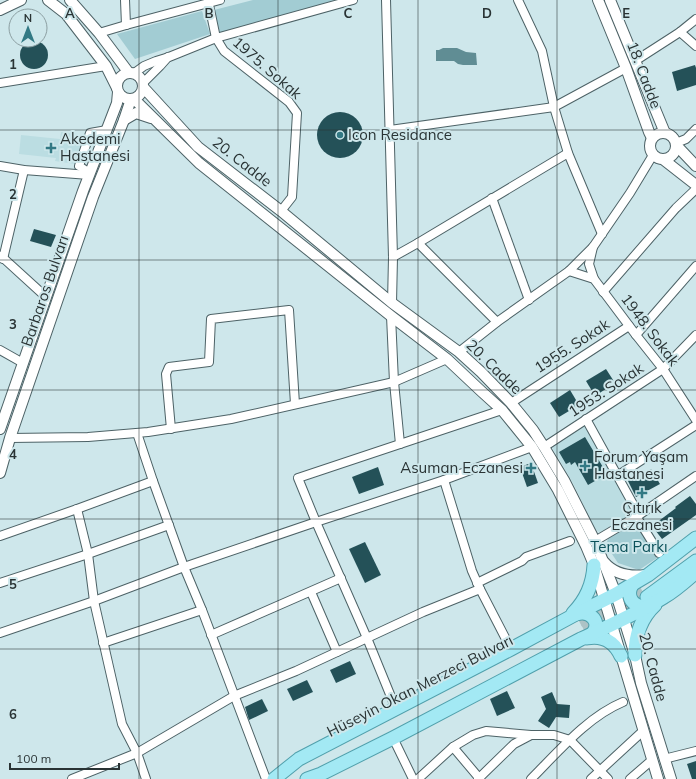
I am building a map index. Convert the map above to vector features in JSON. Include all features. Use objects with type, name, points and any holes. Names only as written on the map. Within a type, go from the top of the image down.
[{"type":"main road","points":[[642,594],[648,575],[696,538]]},
{"type":"main road","points":[[274,779],[299,759],[511,649],[580,626],[612,625],[624,618],[642,594],[665,573],[696,549]]},
{"type":"main road","points":[[642,594],[696,561]]},
{"type":"main road","points":[[598,562],[586,597],[578,609],[580,626],[592,637],[603,638],[613,644],[621,656]]},
{"type":"main road","points":[[634,656],[637,635],[642,622],[651,609],[663,597],[673,591],[696,572]]},
{"type":"main road","points":[[307,779],[321,774],[393,738],[580,626],[604,599],[616,594],[642,594],[663,597]]},
{"type":"main road","name":"Hüseyin Okan Merzeci Bulvarı","points":[[274,779],[580,626]]},
{"type":"main road","name":"Hüseyin Okan Merzeci Bulvarı","points":[[299,779],[580,626]]},
{"type":"street","points":[[0,10],[21,0]]},
{"type":"street","points":[[48,0],[66,14],[106,66],[121,96],[132,99],[139,96],[143,85],[141,79],[131,73],[70,0]]},
{"type":"street","points":[[125,0],[126,25]]},
{"type":"street","points":[[99,33],[208,2],[220,0]]},
{"type":"street","points":[[118,90],[118,80],[125,74],[131,73],[216,38],[353,0]]},
{"type":"street","points":[[386,0],[393,257],[392,303]]},
{"type":"street","points":[[518,0],[542,51],[554,107],[568,153],[602,234]]},
{"type":"street","name":"18. Cadde","points":[[598,0],[626,68],[652,138],[650,150],[653,155]]},
{"type":"street","name":"18. Cadde","points":[[610,0],[665,133],[674,138],[676,144],[696,166]]},
{"type":"street","points":[[208,2],[216,38]]},
{"type":"street","points":[[635,62],[680,32],[696,19]]},
{"type":"street","points":[[680,32],[696,46]]},
{"type":"street","name":"1975. Sokak","points":[[216,38],[224,51],[289,102],[297,113],[292,196],[281,211]]},
{"type":"street","points":[[143,85],[169,57]]},
{"type":"street","points":[[0,83],[106,66]]},
{"type":"street","points":[[390,130],[554,107],[626,68]]},
{"type":"street","name":"20. Cadde","points":[[143,85],[198,147],[281,211],[392,303],[459,352],[511,403],[533,430],[564,480],[595,541],[604,599],[658,779]]},
{"type":"street","name":"Barbaros Bulvarı","points":[[0,429],[90,174],[117,103],[118,90]]},
{"type":"street","name":"20. Cadde","points":[[132,99],[199,163],[447,359],[502,410],[532,447],[558,490],[586,546],[598,562],[616,594],[624,618],[641,683],[671,779]]},
{"type":"street","name":"Barbaros Bulvarı","points":[[0,473],[10,438],[93,197],[132,99]]},
{"type":"street","points":[[124,120],[136,113],[153,118]]},
{"type":"street","points":[[664,160],[675,153],[676,144],[686,139],[696,129]]},
{"type":"street","points":[[90,174],[79,166],[90,133],[107,130]]},
{"type":"street","points":[[652,138],[660,133],[665,133]]},
{"type":"street","points":[[393,257],[568,153]]},
{"type":"street","points":[[459,352],[497,322],[569,271],[593,247],[630,193],[653,155],[656,158],[664,160],[696,185]]},
{"type":"street","points":[[0,166],[24,170],[90,174]]},
{"type":"street","points":[[24,170],[2,257],[46,297]]},
{"type":"street","points":[[603,292],[676,208],[696,189]]},
{"type":"street","points":[[492,198],[528,300]]},
{"type":"street","points":[[418,243],[497,322]]},
{"type":"street","points":[[593,247],[589,264],[594,280]]},
{"type":"street","points":[[636,335],[696,266]]},
{"type":"street","points":[[569,271],[594,280]]},
{"type":"street","name":"1948. Sokak","points":[[594,280],[663,369],[696,420]]},
{"type":"street","points":[[170,429],[166,374],[169,367],[209,362],[211,319],[289,310],[295,404]]},
{"type":"street","points":[[391,316],[394,382],[400,444]]},
{"type":"street","name":"1955. Sokak","points":[[511,403],[629,326]]},
{"type":"street","name":"1953. Sokak","points":[[544,447],[663,369],[696,335]]},
{"type":"street","points":[[0,350],[23,363]]},
{"type":"street","points":[[10,438],[88,437],[138,433],[231,419],[394,382],[447,359]]},
{"type":"street","points":[[396,708],[298,478],[502,410]]},
{"type":"street","points":[[586,419],[637,516],[659,553]]},
{"type":"street","points":[[617,476],[696,425]]},
{"type":"street","points":[[138,433],[153,481],[184,567],[202,610],[266,779]]},
{"type":"street","points":[[0,633],[94,601],[184,567],[444,480],[532,447]]},
{"type":"street","points":[[595,541],[637,516],[696,476]]},
{"type":"street","points":[[444,480],[472,571],[511,649]]},
{"type":"street","points":[[0,536],[153,481]]},
{"type":"street","points":[[78,509],[88,554],[94,601],[122,724],[137,753],[146,779]]},
{"type":"street","points":[[0,583],[169,525]]},
{"type":"street","points":[[72,779],[137,753],[234,696],[296,671],[479,586],[522,561],[526,557],[570,541]]},
{"type":"street","points":[[598,562],[623,575],[648,575]]},
{"type":"street","points":[[211,635],[341,578]]},
{"type":"street","points":[[311,592],[337,652]]},
{"type":"street","points":[[103,643],[202,610]]},
{"type":"street","points":[[531,779],[570,740],[596,717],[623,702]]},
{"type":"street","points":[[418,779],[453,747],[472,734],[486,731],[531,735],[554,735],[570,740],[608,779]]},
{"type":"street","points":[[591,779],[643,731]]},
{"type":"street","points":[[453,747],[479,779],[514,744],[531,735]]},
{"type":"street","points":[[396,744],[413,779]]},
{"type":"street","points":[[664,759],[696,751]]},
{"type":"street","points":[[630,779],[652,760]]},
{"type":"shaded area","points":[[443,48],[457,48],[466,52],[476,53],[477,65],[463,65],[454,61],[436,61],[436,50]]},
{"type":"shaded area","name":"Akedemi Hastanesi","points":[[61,132],[78,134],[77,143],[82,143],[79,159],[76,158],[75,164],[55,161],[56,158],[19,154],[21,135],[60,139]]},
{"type":"shaded area","name":"Forum Yaşam Hastanesi","points":[[584,426],[586,427],[634,512],[599,532],[596,530],[573,483],[553,449],[553,447]]},
{"type":"green space","points":[[253,0],[336,0],[220,33],[214,10]]},
{"type":"green space","points":[[202,11],[210,34],[135,59],[117,34]]},
{"type":"green space","name":"Tema Parkı","points":[[635,521],[657,558],[639,570],[618,563],[606,545],[608,539]]},
{"type":"building","points":[[22,48],[46,48],[47,60],[44,65],[39,68],[29,68],[24,65],[21,60],[20,55]]},
{"type":"building","points":[[695,65],[696,85],[677,91],[672,72]]},
{"type":"building","name":"Icon Residance","points":[[340,112],[353,116],[359,122],[363,135],[359,148],[353,154],[340,158],[327,154],[321,148],[317,135],[321,122],[327,116]]},
{"type":"building","points":[[34,229],[56,235],[51,247],[30,241]]},
{"type":"building","points":[[606,369],[615,383],[595,396],[586,381]]},
{"type":"building","points":[[570,390],[579,405],[559,417],[550,403]]},
{"type":"building","points":[[585,437],[607,474],[588,485],[575,462],[571,465],[570,462],[566,464],[559,452]]},
{"type":"building","points":[[531,463],[538,483],[527,487],[520,467]]},
{"type":"building","points":[[378,467],[384,485],[359,494],[352,477]]},
{"type":"building","points":[[651,469],[660,484],[636,497],[628,481]]},
{"type":"building","points":[[690,496],[696,504],[696,515],[662,539],[652,526]]},
{"type":"building","points":[[365,542],[381,575],[365,583],[349,549]]},
{"type":"building","points":[[350,661],[356,674],[336,683],[330,670]]},
{"type":"building","points":[[307,680],[313,692],[293,701],[287,689]]},
{"type":"building","points":[[507,691],[515,708],[497,716],[490,699]]},
{"type":"building","points":[[552,692],[557,704],[570,705],[569,718],[556,717],[549,728],[538,721],[546,709],[541,697]]},
{"type":"building","points":[[262,699],[268,711],[249,720],[245,707]]},
{"type":"building","points":[[696,761],[696,779],[692,779],[687,764]]},
{"type":"tunnel","points":[[579,621],[643,588]]},
{"type":"tunnel","points":[[584,630],[644,598]]},
{"type":"place","name":"Icon Residance","points":[[340,135]]},
{"type":"place","name":"Akedemi Hastanesi","points":[[51,148]]},
{"type":"place","name":"Forum Yaşam Hastanesi","points":[[585,466]]},
{"type":"place","name":"Asuman Eczanesi","points":[[531,468]]},
{"type":"place","name":"Çıtırık Eczanesi","points":[[642,493]]}]
